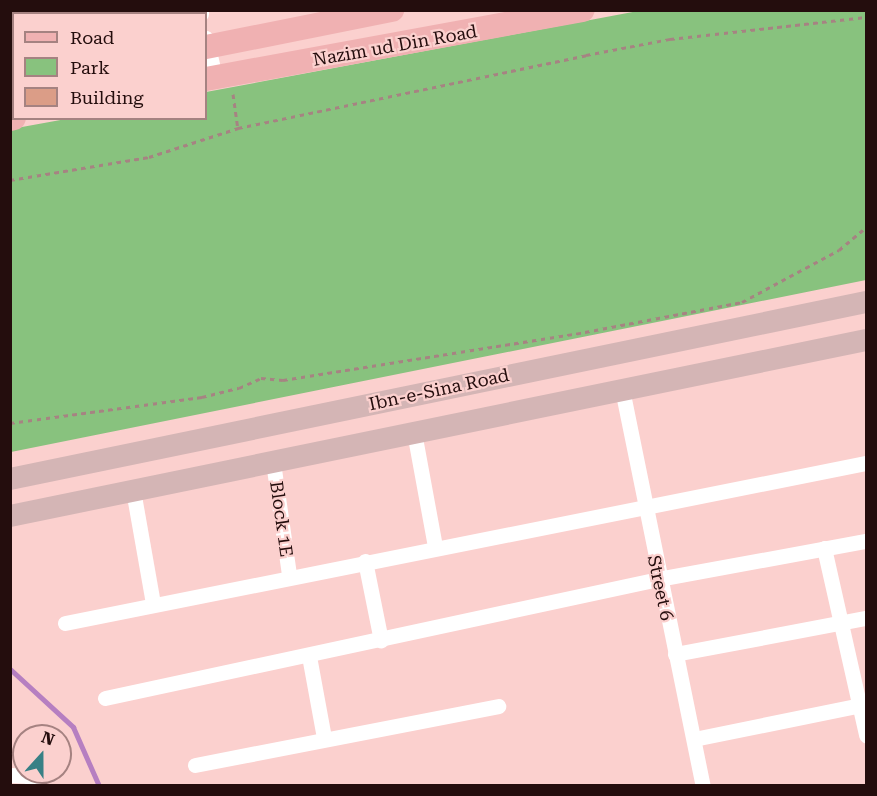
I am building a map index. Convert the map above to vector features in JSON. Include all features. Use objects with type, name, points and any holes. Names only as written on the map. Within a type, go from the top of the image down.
[{"type":"main road","name":"Nazim ud Din Road","points":[[207,43],[393,10]]},
{"type":"main road","name":"Nazim ud Din Road","points":[[217,77],[583,10]]},
{"type":"main road","name":"Ibn-e-Sina Road","points":[[10,479],[867,302]]},
{"type":"main road","name":"Ibn-e-Sina Road","points":[[10,516],[867,340]]},
{"type":"main road","points":[[443,390],[452,424]]},
{"type":"street","points":[[207,46],[217,77]]},
{"type":"street","name":"Street 6","points":[[621,389],[658,579],[703,786]]},
{"type":"street","points":[[414,432],[435,546]]},
{"type":"street","name":"Block 1E","points":[[273,462],[289,575]]},
{"type":"street","points":[[65,622],[435,546],[867,463]]},
{"type":"street","points":[[133,490],[153,603]]},
{"type":"street","points":[[105,698],[309,656],[658,579],[867,541]]},
{"type":"street","points":[[824,548],[863,704],[867,735]]},
{"type":"street","points":[[365,561],[381,640]]},
{"type":"street","points":[[675,654],[867,618]]},
{"type":"street","points":[[309,656],[324,738]]},
{"type":"street","points":[[694,739],[863,704]]},
{"type":"street","points":[[195,765],[324,738],[498,706]]},
{"type":"street","points":[[10,775],[29,776],[36,786]]},
{"type":"path","points":[[10,180],[149,157],[238,128],[435,84],[670,39],[867,17]]},
{"type":"path","points":[[217,77],[238,128]]},
{"type":"path","points":[[10,423],[202,397],[239,388],[261,378],[283,380],[742,302],[839,250],[867,227]]},
{"type":"green space","points":[[638,11],[866,11],[866,280],[11,452],[11,129],[60,120],[207,120],[207,92]]},
{"type":"waterway","points":[[10,669],[73,727],[99,786]]}]
